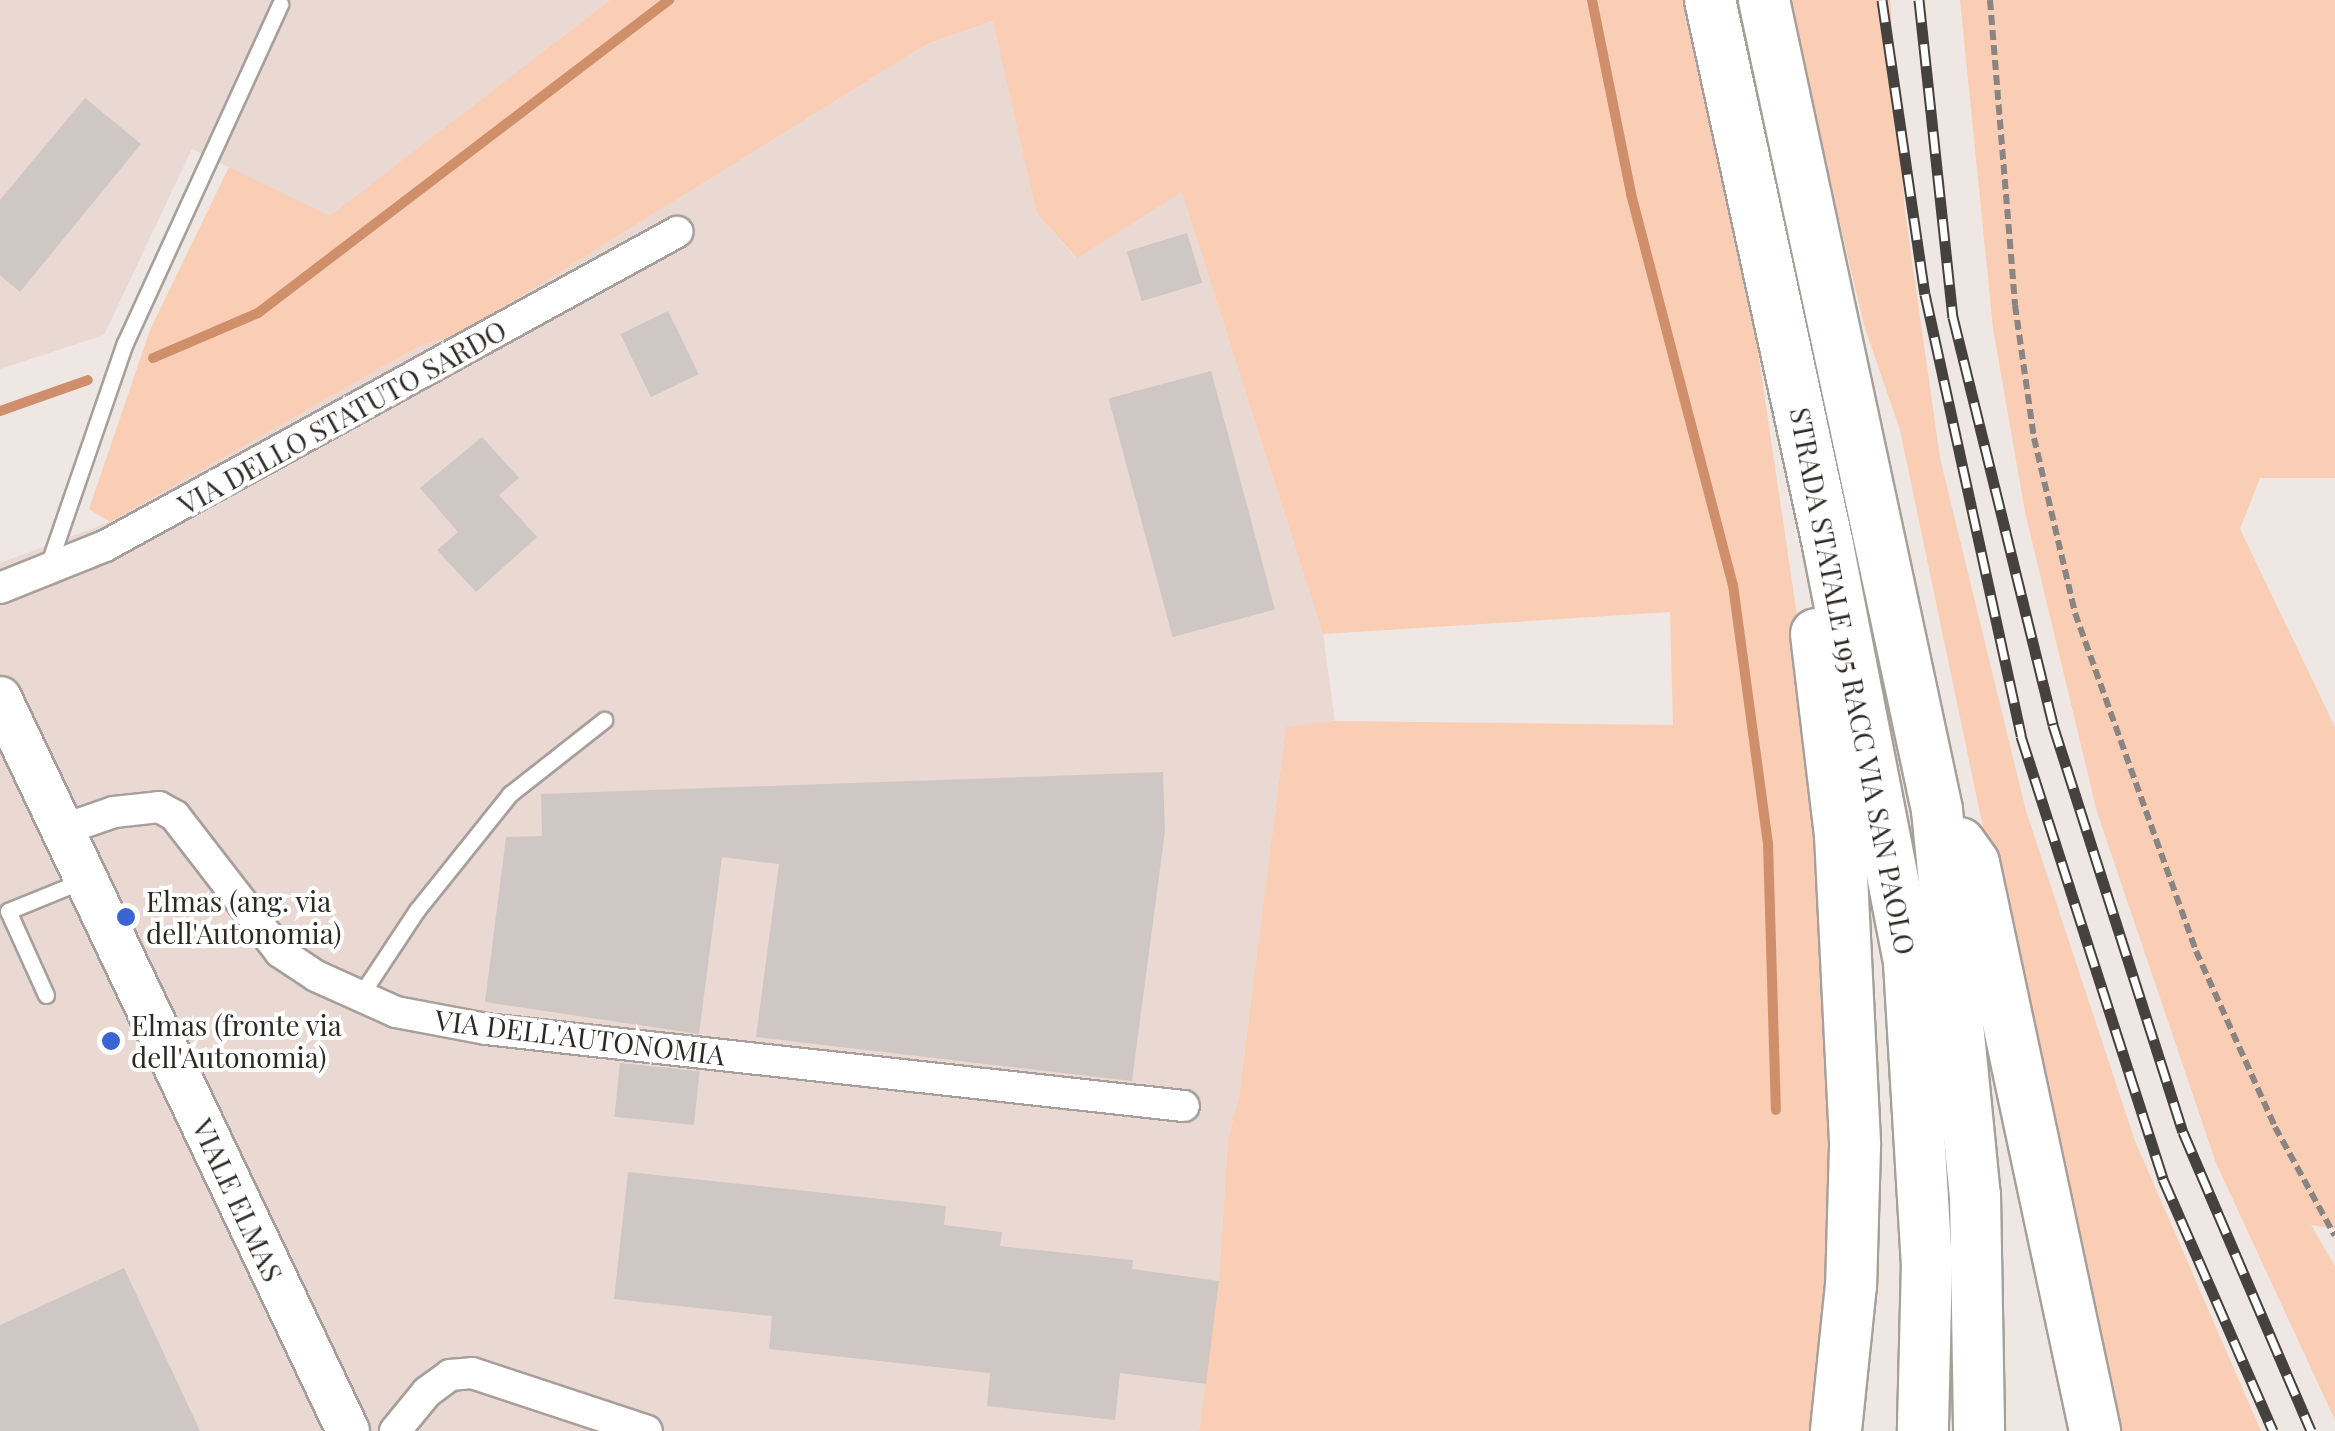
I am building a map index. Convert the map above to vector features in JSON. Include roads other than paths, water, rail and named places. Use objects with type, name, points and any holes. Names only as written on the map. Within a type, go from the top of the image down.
[{"type":"highway","name":"STRADA STATALE 195 RACC VIA SAN PAOLO","points":[[1710,0],[1828,545],[1909,962],[1927,1262],[1924,1431]]},
{"type":"highway","name":"STRADA STATALE 195 RACC VIA SAN PAOLO","points":[[1764,0],[1936,810],[1974,1195],[1979,1431]]},
{"type":"highway","points":[[1828,545],[1813,610],[1840,835],[1855,1146],[1851,1285],[1836,1431]]},
{"type":"highway","points":[[1936,810],[1974,862],[2095,1431]]},
{"type":"main road","name":"VIALE ELMAS","points":[[5,716],[348,1431]]},
{"type":"street","name":"VIA DELLO STATUTO SARDO","points":[[0,588],[105,546],[677,232]]},
{"type":"street","name":"VIA DELL'AUTONOMIA","points":[[62,830],[141,806],[175,816],[280,952],[396,1012],[486,1030],[1184,1106]]},
{"type":"street","points":[[395,1431],[426,1392],[450,1376],[472,1374],[647,1431]]},
{"type":"lane","points":[[46,572],[126,343],[280,4]]},
{"type":"lane","points":[[360,996],[417,910],[510,794],[604,720]]},
{"type":"lane","points":[[8,911],[86,879]]},
{"type":"lane","points":[[0,895],[46,995]]},
{"type":"waterway","points":[[153,358],[258,313],[669,0]]},
{"type":"waterway","points":[[1592,0],[1631,194],[1733,585],[1768,844],[1776,1110]]},
{"type":"waterway","points":[[0,411],[88,380]]},
{"type":"railway","points":[[1882,0],[1925,294],[2021,736],[2163,1179],[2273,1431]]},
{"type":"railway","points":[[1919,0],[1953,317],[2053,725],[2183,1132],[2311,1431]]},
{"type":"place","name":"Elmas (ang. via dell'Autonomia)","points":[[126,917]]},
{"type":"place","name":"Elmas (fronte via dell'Autonomia)","points":[[111,1041]]}]
